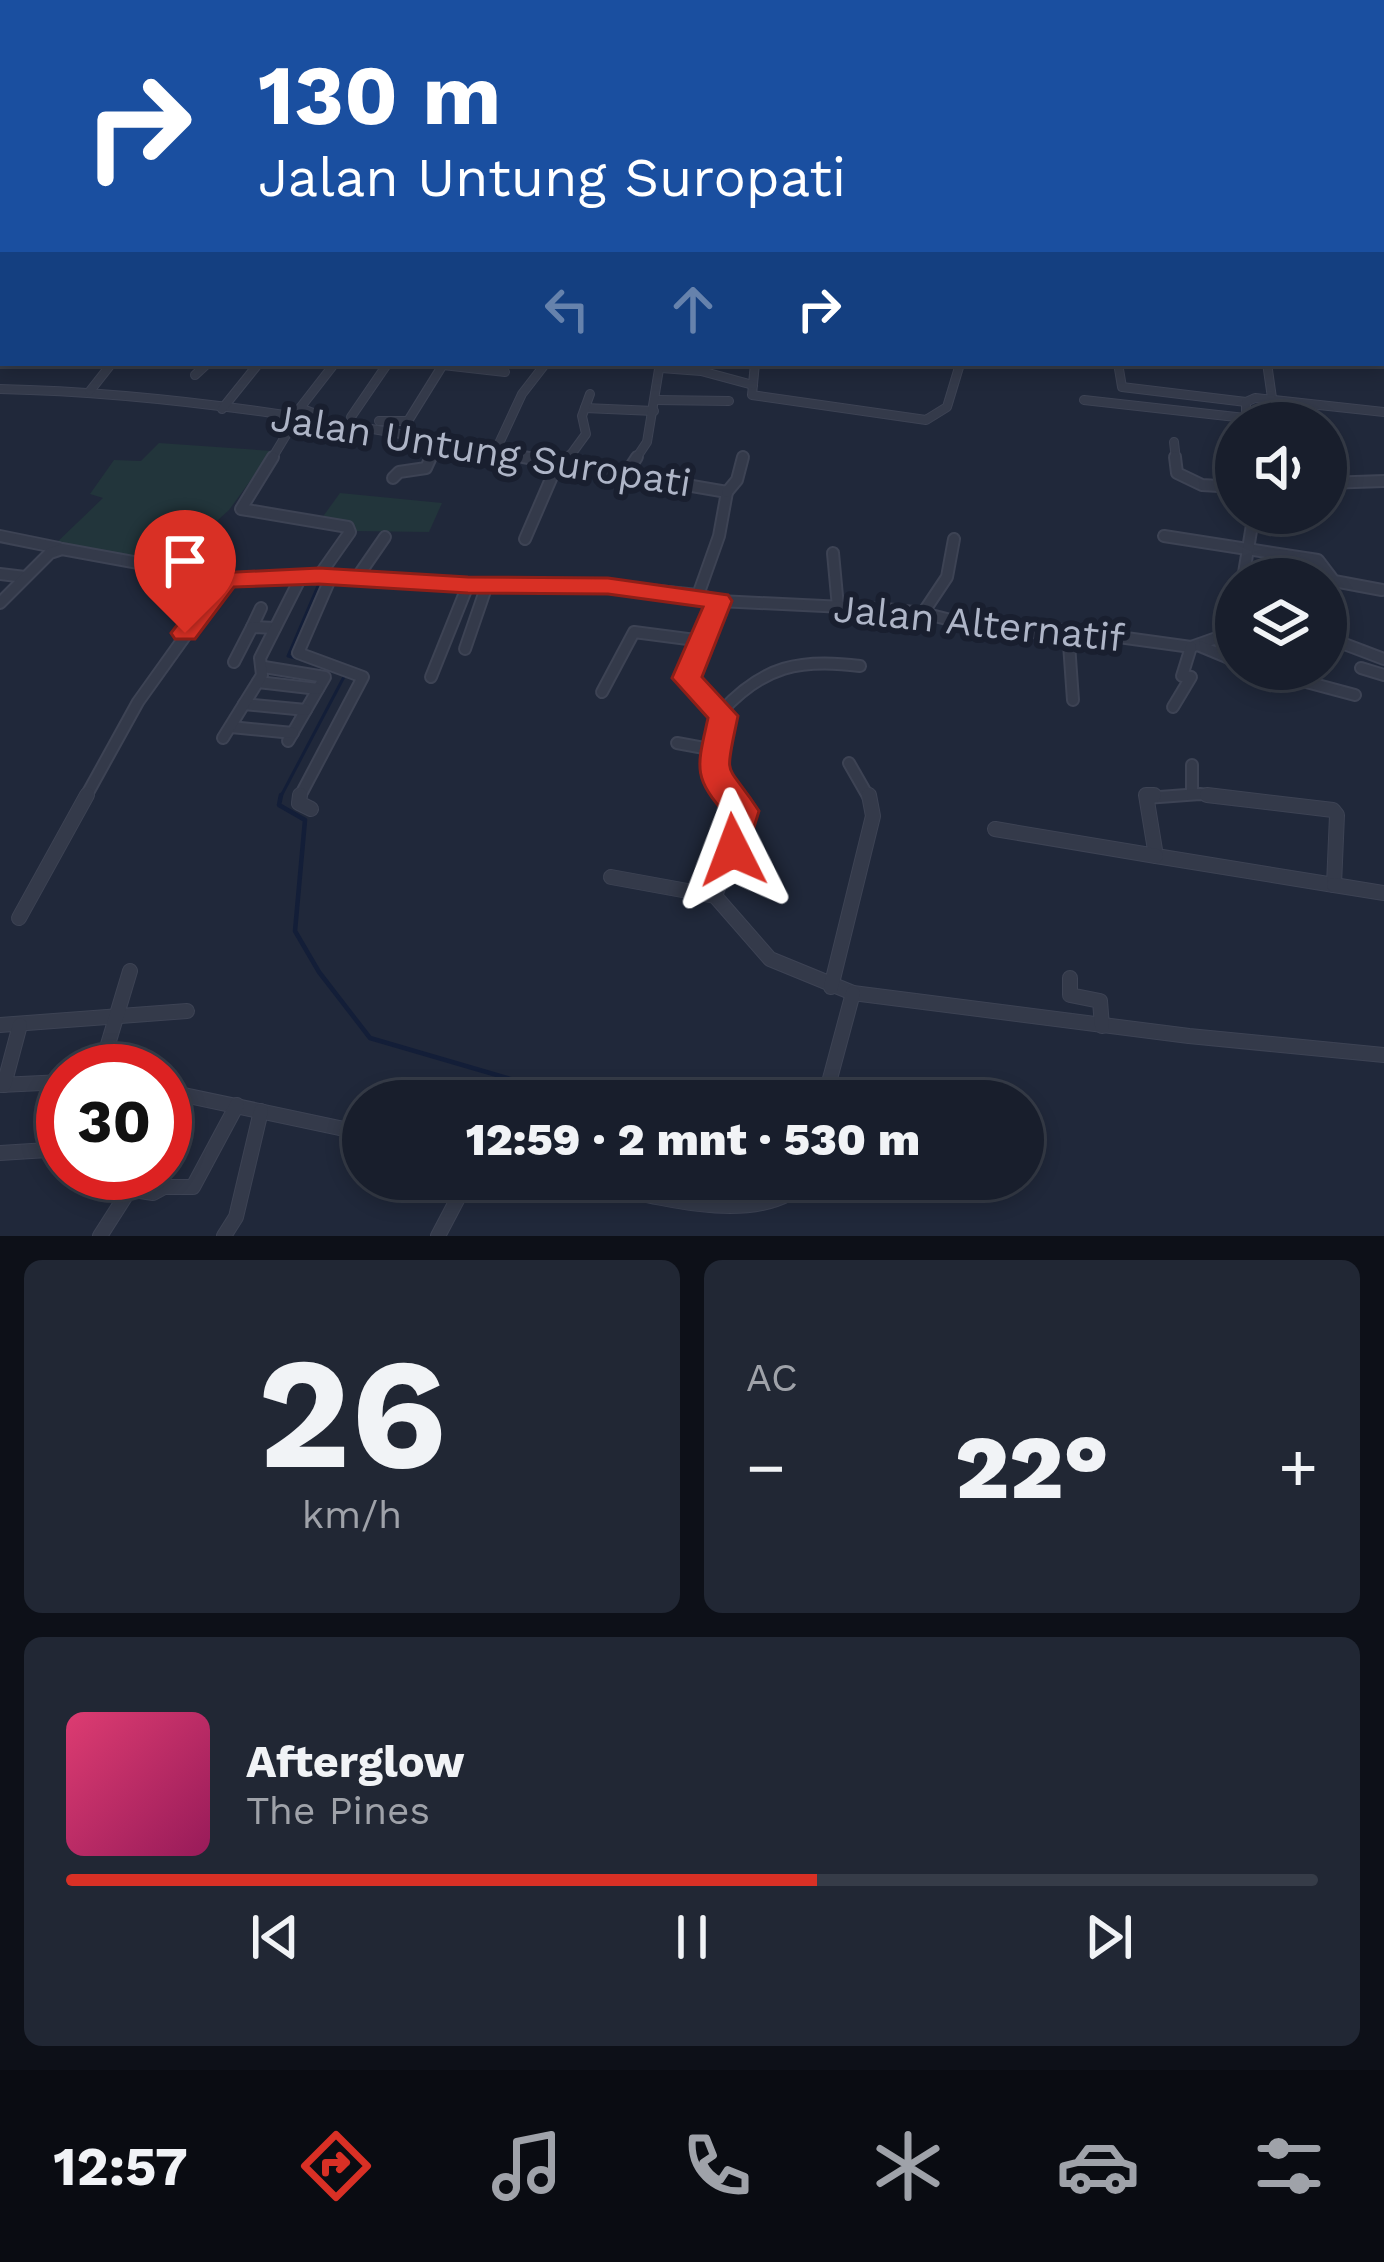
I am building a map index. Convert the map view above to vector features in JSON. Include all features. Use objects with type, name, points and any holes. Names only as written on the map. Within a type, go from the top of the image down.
[{"type":"street","points":[[90,392],[110,366]]},
{"type":"street","points":[[196,375],[205,366]]},
{"type":"street","points":[[222,409],[258,366]]},
{"type":"street","points":[[333,366],[299,409],[405,423],[442,366]]},
{"type":"street","points":[[351,417],[386,366]]},
{"type":"street","points":[[458,366],[505,372]]},
{"type":"street","points":[[495,452],[522,394],[544,366]]},
{"type":"street","points":[[624,477],[647,442],[660,366],[753,385]]},
{"type":"street","points":[[755,366],[752,394],[765,399],[932,419],[947,408],[959,366]]},
{"type":"street","points":[[1118,366],[1120,387],[1384,412]]},
{"type":"street","points":[[1268,366],[1273,398]]},
{"type":"street","name":"Jalan Untung Suropati","points":[[0,389],[90,392],[297,417],[439,438],[624,477],[727,492],[719,536],[698,595]]},
{"type":"street","points":[[525,539],[561,465],[586,434],[581,422],[590,394]]},
{"type":"street","points":[[1084,400],[1215,416]]},
{"type":"street","points":[[585,408],[729,401]]},
{"type":"street","points":[[297,417],[242,509],[348,527],[350,532],[325,576],[298,653],[363,676],[299,797],[299,803],[311,808]]},
{"type":"street","points":[[393,478],[399,472],[425,468],[439,438]]},
{"type":"street","points":[[1174,442],[1177,473],[1215,486]]},
{"type":"street","points":[[727,492],[743,456]]},
{"type":"street","points":[[1347,483],[1384,482]]},
{"type":"street","points":[[1248,558],[1252,534]]},
{"type":"street","points":[[0,536],[226,579],[325,576],[468,585],[608,586],[719,601],[687,678],[722,712],[714,777],[744,815],[715,896]]},
{"type":"street","points":[[1164,536],[1318,560],[1334,581],[1382,590]]},
{"type":"street","points":[[356,579],[385,537]]},
{"type":"street","points":[[923,614],[947,577],[954,539]]},
{"type":"street","points":[[0,603],[50,553],[62,549]]},
{"type":"street","points":[[833,553],[838,607]]},
{"type":"street","points":[[0,574],[25,577]]},
{"type":"street","points":[[301,577],[260,658],[264,668],[258,682],[227,733],[291,737],[324,678]]},
{"type":"street","points":[[19,918],[139,702],[226,579]]},
{"type":"street","points":[[431,677],[468,585]]},
{"type":"street","points":[[465,649],[488,585]]},
{"type":"street","name":"Jalan Alternatif","points":[[719,601],[923,614],[1013,634],[1068,630],[1215,654]]},
{"type":"street","points":[[234,662],[262,608]]},
{"type":"street","points":[[252,627],[275,628]]},
{"type":"street","points":[[1068,630],[1073,700]]},
{"type":"street","points":[[602,692],[634,632],[703,641]]},
{"type":"street","points":[[1173,706],[1191,677],[1182,676],[1196,647],[1215,639]]},
{"type":"street","points":[[1347,645],[1352,652],[1384,659]]},
{"type":"street","points":[[722,712],[739,688],[778,665],[817,661],[860,666]]},
{"type":"street","points":[[264,668],[324,678]]},
{"type":"street","points":[[1361,668],[1384,674]]},
{"type":"street","points":[[258,682],[324,678]]},
{"type":"street","points":[[1336,690],[1355,695]]},
{"type":"street","points":[[244,704],[306,710]]},
{"type":"street","points":[[677,743],[715,750]]},
{"type":"street","points":[[831,987],[873,815],[868,791],[849,763]]},
{"type":"street","points":[[1192,765],[1192,794]]},
{"type":"street","points":[[1156,856],[1146,796],[1192,794],[1334,810],[1334,885]]},
{"type":"street","points":[[995,829],[1384,893]]},
{"type":"street","points":[[611,877],[715,896],[770,959],[853,993],[1102,1026],[1384,1055]]},
{"type":"street","points":[[108,1044],[130,971]]},
{"type":"street","points":[[1070,978],[1070,995],[1100,1001],[1102,1026]]},
{"type":"street","points":[[830,1080],[853,993]]},
{"type":"street","points":[[0,1024],[187,1011]]},
{"type":"street","points":[[20,1025],[2,1085],[36,1083]]},
{"type":"street","points":[[192,1096],[342,1128]]},
{"type":"street","points":[[192,1187],[237,1105]]},
{"type":"street","points":[[224,1236],[236,1217],[261,1111]]},
{"type":"street","points":[[0,1153],[36,1150]]},
{"type":"street","points":[[100,1236],[123,1200]]},
{"type":"street","points":[[438,1236],[457,1200]]},
{"type":"street","points":[[681,1200],[740,1206],[785,1200]]},
{"type":"shaded area","points":[[159,443],[272,451],[229,510],[163,570],[51,548],[103,498],[90,494],[114,460],[141,461]]},
{"type":"shaded area","points":[[340,493],[442,503],[429,532],[353,531],[319,522]]},
{"type":"waterway","points":[[299,659],[288,656],[318,586]]},
{"type":"waterway","points":[[281,797],[346,673]]},
{"type":"waterway","points":[[281,797],[279,805],[305,820],[295,931],[319,972],[370,1038],[514,1080]]},
{"type":"route","points":[[185,633],[226,579],[319,576],[468,585],[608,586],[719,601],[687,678],[722,712],[712,768],[721,789],[743,811],[733,850]]}]
